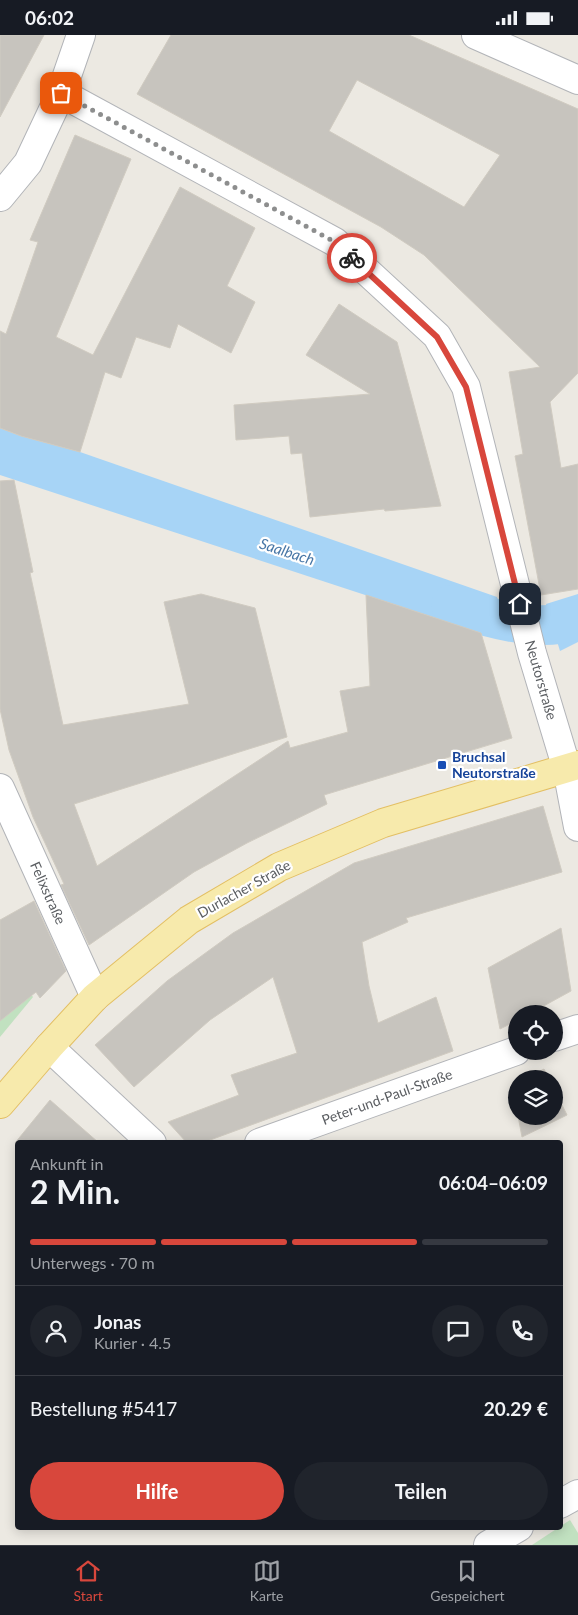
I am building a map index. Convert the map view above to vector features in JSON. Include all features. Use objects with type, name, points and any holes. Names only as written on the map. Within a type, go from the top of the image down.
[{"type":"main road","name":"Durlacher Straße","points":[[0,1104],[95,997],[189,920],[279,867],[383,823],[572,767]]},
{"type":"street","points":[[0,197],[28,163],[61,93],[81,35]]},
{"type":"street","points":[[476,35],[578,80]]},
{"type":"street","name":"Neutorstraße","points":[[61,93],[335,242],[437,337],[466,387],[532,653],[572,767],[578,827]]},
{"type":"street","name":"Felixstraße","points":[[0,788],[95,997]]},
{"type":"street","points":[[563,1034],[578,1029]]},
{"type":"street","points":[[49,1047],[149,1140]]},
{"type":"street","name":"Peter-und-Paul-Straße","points":[[267,1140],[508,1054]]},
{"type":"street","points":[[563,1502],[578,1494]]},
{"type":"street","points":[[488,1545],[514,1530]]},
{"type":"green space","points":[[0,956],[33,997],[0,1037]]},
{"type":"green space","points":[[570,1520],[578,1533],[578,1545],[532,1545],[555,1530],[563,1530],[563,1525]]},
{"type":"water","points":[[0,428],[21,436],[80,452],[497,597],[507,639],[481,633],[0,475]]},
{"type":"water","points":[[578,594],[578,642],[560,651],[546,604]]},
{"type":"building","points":[[0,35],[44,35],[0,117]]},
{"type":"building","points":[[171,35],[409,35],[578,109],[578,373],[550,402],[561,468],[578,464],[578,589],[541,595],[515,456],[523,454],[509,372],[540,367],[424,255],[381,227],[137,94]],"holes":[[[357,80],[500,155],[464,207],[329,131]]]},
{"type":"building","points":[[75,135],[131,159],[56,337],[93,355],[180,187],[255,228],[227,286],[255,302],[231,353],[178,324],[170,348],[136,337],[121,378],[105,372],[80,452],[21,436],[0,428],[0,331],[6,334],[38,242],[30,240]]},
{"type":"building","points":[[339,304],[397,342],[441,506],[385,511],[384,509],[310,517],[302,453],[291,454],[289,436],[236,440],[234,405],[370,394],[306,355]]},
{"type":"building","points":[[14,480],[33,572],[30,573],[63,725],[189,704],[164,602],[201,594],[255,608],[287,737],[74,804],[97,866],[288,741],[290,748],[348,732],[340,691],[370,686],[366,595],[481,633],[512,738],[324,795],[327,804],[247,843],[194,872],[89,945],[61,885],[64,884],[33,817],[9,750],[0,709],[0,481]]},
{"type":"building","points":[[543,806],[562,872],[406,918],[408,922],[362,942],[369,986],[378,1023],[436,997],[453,1051],[210,1140],[184,1140],[168,1122],[239,1095],[231,1075],[297,1053],[273,977],[210,1020],[134,1087],[95,1045],[167,981],[233,933],[354,863]]},
{"type":"building","points":[[34,901],[66,971],[40,998],[36,992],[0,1021],[0,920]]},
{"type":"building","points":[[561,928],[571,991],[545,1005],[508,1005],[508,1025],[500,1029],[488,968]]},
{"type":"building","points":[[50,1100],[96,1140],[17,1140]]},
{"type":"building","points":[[563,1107],[567,1115],[563,1117]]},
{"type":"building","points":[[520,1125],[547,1125],[522,1137]]},
{"type":"waterway","name":"Saalbach","points":[[451,605],[481,615],[531,625],[564,623],[578,619]]},
{"type":"way so far","points":[[61,93],[335,242],[352,258]]},
{"type":"place","name":"Bruchsal Neutorstraße","points":[[442,765]]},
{"type":"route","points":[[352,258],[437,337],[466,387],[520,604]]}]
